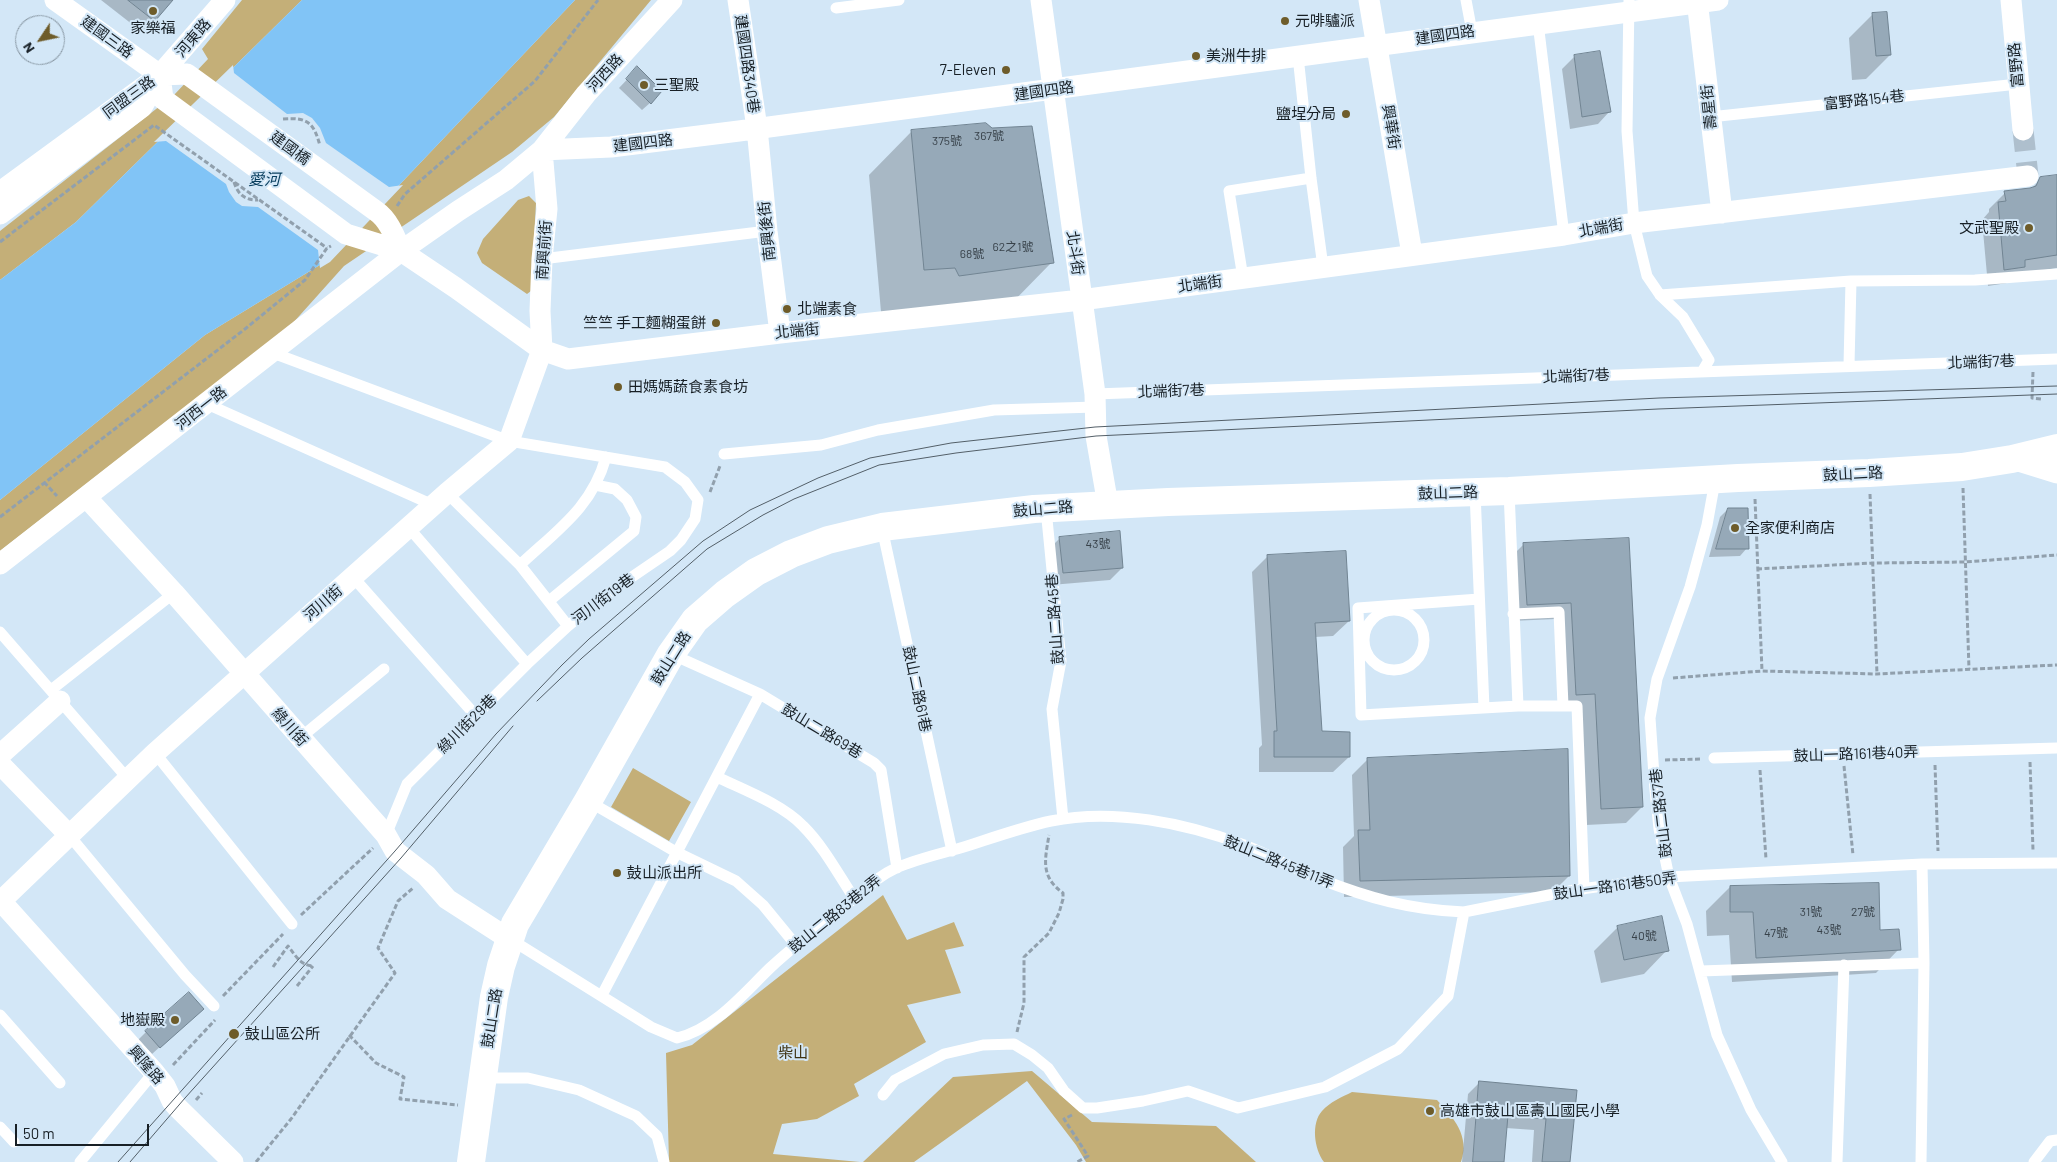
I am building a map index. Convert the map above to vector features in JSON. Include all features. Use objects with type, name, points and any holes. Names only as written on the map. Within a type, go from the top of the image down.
[{"type":"street","name":"建國三路","points":[[55,0],[160,75]]},
{"type":"street","name":"河東路","points":[[160,75],[226,0]]},
{"type":"street","name":"河西路","points":[[542,150],[586,94],[672,0]]},
{"type":"street","name":"建國四路340巷","points":[[738,0],[757,128]]},
{"type":"street","name":"北斗街","points":[[1041,0],[1095,400],[1096,436],[1108,505]]},
{"type":"street","name":"興華街","points":[[1369,0],[1378,44],[1412,254]]},
{"type":"street","name":"富野路","points":[[2011,0],[2023,130]]},
{"type":"street","name":"建國四路","points":[[542,150],[610,147],[1053,90],[1538,23],[1628,6],[1704,1]]},
{"type":"street","name":"壽星街","points":[[1704,1],[1710,117],[1722,213]]},
{"type":"street","name":"建國橋","points":[[160,75],[187,74],[380,214]]},
{"type":"street","points":[[160,75],[163,99],[182,114],[350,236],[401,251]]},
{"type":"street","name":"同盟三路","points":[[0,192],[160,75]]},
{"type":"street","name":"同盟三路","points":[[0,214],[142,107],[160,75]]},
{"type":"street","name":"南興後街","points":[[757,128],[767,231],[780,333]]},
{"type":"street","points":[[401,251],[506,180],[542,150]]},
{"type":"street","name":"南興前街","points":[[542,150],[547,209],[542,259],[540,311],[542,350]]},
{"type":"street","name":"北端街","points":[[401,251],[542,350],[568,360],[780,333],[1081,300],[1564,235],[1634,222],[2028,176]]},
{"type":"street","points":[[380,214],[401,251]]},
{"type":"street","name":"河西一路","points":[[0,564],[401,251]]},
{"type":"street","points":[[509,441],[542,350]]},
{"type":"street","name":"河川街","points":[[1,900],[155,753],[440,499],[509,441]]},
{"type":"street","name":"鼓山二路","points":[[472,1162],[494,997],[509,939],[530,898],[588,801],[671,654],[695,620],[725,594],[756,572],[791,554],[828,540],[882,527],[1046,509],[1108,505],[1509,491],[1962,468],[2057,448]]},
{"type":"street","points":[[2012,459],[2057,473]]},
{"type":"street","name":"綠川街","points":[[86,497],[174,593],[386,835],[395,851],[426,875],[447,898],[509,939]]},
{"type":"street","points":[[0,755],[56,696]]},
{"type":"street","points":[[0,764],[69,835]]},
{"type":"street","name":"興隆路","points":[[1,900],[163,1069],[165,1086],[177,1107],[233,1162]]},
{"type":"lane","points":[[836,8],[899,0]]},
{"type":"lane","points":[[1466,0],[1472,32]]},
{"type":"lane","points":[[1628,6],[1627,131],[1634,222],[1648,276],[1660,295],[1683,317],[1709,360],[1702,372]]},
{"type":"lane","points":[[1538,23],[1564,235]]},
{"type":"lane","points":[[1298,56],[1323,267]]},
{"type":"lane","name":"富野路154巷","points":[[1710,117],[2018,84]]},
{"type":"lane","points":[[1243,278],[1229,192],[1311,178]]},
{"type":"lane","points":[[542,259],[767,231]]},
{"type":"lane","points":[[1660,295],[1851,281],[1975,280],[2057,274]]},
{"type":"lane","points":[[1849,365],[1851,281]]},
{"type":"lane","points":[[273,352],[509,441],[606,457],[601,476],[587,499],[571,519],[520,565]]},
{"type":"lane","name":"北端街7巷","points":[[724,454],[821,445],[878,430],[994,410],[1095,400],[1849,365],[2057,359]]},
{"type":"lane","points":[[207,404],[440,499]]},
{"type":"lane","name":"河川街19巷","points":[[440,499],[520,565],[568,626],[608,594],[670,551],[695,519],[698,500],[685,482],[665,467],[606,457]]},
{"type":"lane","name":"鼓山二路37巷","points":[[1715,481],[1707,525],[1690,587],[1656,679],[1650,718],[1659,829],[1669,877],[1687,924],[1717,1035],[1751,1110],[1782,1162]]},
{"type":"lane","points":[[549,601],[634,530],[636,517],[627,500],[615,489],[595,485]]},
{"type":"lane","points":[[1509,491],[1518,706]]},
{"type":"lane","points":[[1475,492],[1484,708]]},
{"type":"lane","name":"鼓山二路45巷","points":[[1046,509],[1061,661],[1052,709],[1057,820]]},
{"type":"lane","name":"鼓山二路61巷","points":[[882,527],[952,851]]},
{"type":"lane","points":[[408,528],[526,664]]},
{"type":"lane","points":[[353,577],[476,716]]},
{"type":"lane","points":[[56,696],[174,593]]},
{"type":"lane","points":[[1479,598],[1405,604],[1383,610],[1369,624],[1365,633],[1361,715],[1518,706],[1577,706],[1584,889]]},
{"type":"lane","points":[[1383,610],[1405,604]]},
{"type":"lane","points":[[1358,608],[1383,610],[1402,612],[1410,616],[1418,622],[1422,630],[1424,639],[1423,649],[1411,665],[1401,670],[1381,668],[1364,654],[1358,608]]},
{"type":"lane","points":[[1513,614],[1559,612],[1564,706]]},
{"type":"lane","name":"綠川街29巷","points":[[386,835],[407,784],[526,664],[568,626]]},
{"type":"lane","points":[[0,632],[128,779]]},
{"type":"lane","name":"鼓山二路69巷","points":[[671,654],[760,694],[874,763],[881,770],[897,868]]},
{"type":"lane","points":[[300,738],[384,669]]},
{"type":"lane","points":[[509,939],[602,995],[760,694]]},
{"type":"lane","name":"鼓山一路161巷40弄","points":[[1714,758],[2057,748]]},
{"type":"lane","points":[[155,753],[292,924]]},
{"type":"lane","points":[[717,777],[774,804],[802,824],[854,898]]},
{"type":"lane","points":[[588,801],[676,852],[736,881],[763,905],[795,944]]},
{"type":"lane","name":"鼓山二路45巷11弄","points":[[1057,820],[1111,816],[1165,822],[1244,845],[1319,879],[1390,903],[1429,910],[1464,912]]},
{"type":"lane","name":"鼓山二路83巷2弄","points":[[602,995],[651,1027],[677,1038],[688,1036],[728,1009],[795,944],[854,898],[871,882],[897,868],[1057,820]]},
{"type":"lane","points":[[69,835],[185,976],[214,1006]]},
{"type":"lane","name":"鼓山一路161巷50弄","points":[[1464,912],[1584,889],[1669,877],[1922,864],[2057,863]]},
{"type":"lane","points":[[1921,1162],[1924,963],[1922,864]]},
{"type":"lane","points":[[883,1095],[895,1080],[944,1054],[983,1045],[1014,1044],[1048,1068],[1064,1090],[1082,1108],[1124,1104],[1188,1091],[1238,1108],[1325,1087],[1398,1050],[1448,996],[1464,912]]},
{"type":"lane","points":[[1701,971],[1924,963]]},
{"type":"lane","points":[[1837,1162],[1844,965]]},
{"type":"lane","points":[[0,1015],[60,1083]]},
{"type":"lane","points":[[80,1162],[163,1069]]},
{"type":"lane","points":[[482,1078],[528,1078],[579,1090],[628,1112],[636,1116],[657,1136],[664,1162]]},
{"type":"lane","points":[[0,1127],[14,1142]]},
{"type":"lane","points":[[2034,1162],[2050,1140],[2057,1140]]},
{"type":"path","points":[[380,214],[399,204],[405,194],[535,81],[598,0]]},
{"type":"path","points":[[281,119],[301,119],[310,123],[316,131],[320,147]]},
{"type":"path","points":[[0,242],[154,125],[327,248]]},
{"type":"path","points":[[233,182],[242,197],[258,200]]},
{"type":"path","points":[[0,517],[245,329],[305,280],[327,248],[350,236]]},
{"type":"path","points":[[2034,369],[2032,398],[2041,399]]},
{"type":"path","points":[[708,496],[724,454]]},
{"type":"path","points":[[1962,468],[1969,669]]},
{"type":"path","points":[[1869,473],[1877,674]]},
{"type":"path","points":[[1755,478],[1762,671]]},
{"type":"path","points":[[1757,569],[1873,563],[1965,562],[2057,555]]},
{"type":"path","points":[[1656,679],[1762,671],[1877,674],[2057,665]]},
{"type":"path","points":[[2029,748],[2034,863]]},
{"type":"path","points":[[1935,752],[1938,864]]},
{"type":"path","points":[[1842,754],[1854,868]]},
{"type":"path","points":[[1759,757],[1767,872]]},
{"type":"path","points":[[1654,760],[1714,758]]},
{"type":"path","points":[[1014,1044],[1024,1003],[1024,957],[1049,934],[1063,899],[1063,893],[1053,886],[1045,867],[1057,820]]},
{"type":"path","points":[[163,1069],[222,1012],[214,1006],[292,924],[386,835]]},
{"type":"path","points":[[256,1162],[291,1119],[395,973],[378,948],[398,901],[426,875]]},
{"type":"path","points":[[273,967],[288,946],[297,959],[305,965],[313,966],[297,986]]},
{"type":"path","points":[[349,1035],[376,1063],[404,1077],[400,1099],[479,1107]]},
{"type":"path","points":[[196,1100],[202,1093]]},
{"type":"path","points":[[1077,1162],[1088,1156],[1064,1120],[1082,1108]]},
{"type":"green space","points":[[242,0],[302,0],[76,222],[0,280],[0,231],[174,95],[208,59],[202,49]]},
{"type":"green space","points":[[575,0],[651,0],[554,117],[512,152],[344,266],[292,324],[0,551],[0,500],[205,335],[328,260]]},
{"type":"green space","points":[[529,196],[536,203],[531,291],[527,294],[482,263],[477,253],[483,239],[518,200]]},
{"type":"green space","points":[[633,768],[691,802],[669,841],[611,807]]},
{"type":"green space","name":"柴山","points":[[883,895],[907,940],[954,922],[964,946],[945,950],[961,993],[907,1005],[926,1042],[854,1084],[859,1096],[817,1119],[782,1124],[773,1154],[860,1162],[669,1162],[666,1053],[692,1045]]},
{"type":"green space","points":[[1032,1071],[1092,1122],[1216,1126],[1256,1162],[1086,1162],[1076,1145],[1027,1081],[914,1162],[863,1162],[953,1077]]},
{"type":"green space","points":[[1352,1092],[1437,1100],[1459,1128],[1463,1144],[1461,1162],[1324,1162],[1316,1143],[1316,1122],[1322,1111],[1329,1105]]},
{"type":"water","name":"愛河","points":[[302,0],[575,0],[328,260],[205,335],[0,500],[0,280],[76,222]]},
{"type":"pier","points":[[233,65],[234,73],[287,114],[303,113],[312,118],[320,128],[326,143],[389,187],[403,185],[330,262],[320,268],[318,250],[258,207],[242,206],[236,202],[226,184],[166,141],[154,142]]},
{"type":"building","name":"家樂福","points":[[128,0],[173,0],[155,21]]},
{"type":"building","points":[[1887,12],[1891,55],[1876,56],[1872,13]]},
{"type":"building","points":[[1600,51],[1611,112],[1582,117],[1574,55]]},
{"type":"building","name":"三聖殿","points":[[637,66],[662,91],[651,104],[626,79]]},
{"type":"building","points":[[986,123],[992,128],[1032,126],[1054,263],[959,276],[955,268],[924,270],[911,130]]},
{"type":"building","name":"文武聖殿","points":[[2057,175],[2057,255],[2025,260],[2025,267],[2004,270],[1998,202],[2006,201],[2004,191],[2030,188],[2036,186],[2040,177]]},
{"type":"building","name":"全家便利商店","points":[[1728,508],[1748,508],[1749,549],[1716,549]]},
{"type":"building","points":[[1120,531],[1123,568],[1063,573],[1059,537]]},
{"type":"building","points":[[1629,538],[1643,807],[1601,809],[1595,694],[1576,695],[1571,603],[1527,605],[1523,543]]},
{"type":"building","points":[[1346,551],[1350,621],[1315,623],[1322,731],[1350,732],[1350,757],[1274,757],[1274,731],[1277,731],[1267,555]]},
{"type":"building","points":[[1568,749],[1570,876],[1360,881],[1358,830],[1370,830],[1367,758]]},
{"type":"building","points":[[1879,883],[1880,930],[1899,929],[1901,950],[1756,958],[1753,912],[1730,912],[1730,886]]},
{"type":"building","points":[[1662,916],[1669,951],[1624,960],[1617,926]]},
{"type":"building","name":"地嶽殿","points":[[189,992],[204,1009],[160,1048],[145,1031]]},
{"type":"building","points":[[1479,1081],[1577,1090],[1570,1162],[1542,1162],[1546,1119],[1508,1115],[1504,1162],[1473,1162]]},
{"type":"tunnel","points":[[2023,130],[2028,176]]},
{"type":"tram line","points":[[118,1162],[395,851],[496,734],[562,665],[589,639],[703,541],[750,510],[818,478],[870,458],[951,443],[1095,427],[1659,398],[2057,386]]},
{"type":"tram line","points":[[537,701],[582,658],[707,549],[763,515],[794,499],[879,465],[956,453],[1096,436],[1658,409],[2057,394]]},
{"type":"tram line","points":[[130,1162],[185,1098],[401,858],[513,726]]},
{"type":"place","name":"家樂福","points":[[153,11]]},
{"type":"place","name":"元啡驢派","points":[[1285,21]]},
{"type":"place","name":"美洲牛排","points":[[1196,56]]},
{"type":"place","name":"7-Eleven","points":[[1006,70]]},
{"type":"place","name":"三聖殿","points":[[644,85]]},
{"type":"place","name":"鹽埕分局","points":[[1346,114]]},
{"type":"place","name":"文武聖殿","points":[[2029,228]]},
{"type":"place","name":"北端素食","points":[[787,309]]},
{"type":"place","name":"竺竺 手工麵糊蛋餅","points":[[716,323]]},
{"type":"place","name":"田媽媽蔬食素食坊","points":[[618,387]]},
{"type":"place","name":"全家便利商店","points":[[1735,528]]},
{"type":"place","name":"鼓山派出所","points":[[617,873]]},
{"type":"place","name":"地嶽殿","points":[[175,1020]]},
{"type":"place","name":"鼓山區公所","points":[[234,1034]]},
{"type":"place","name":"高雄市鼓山區壽山國民小學","points":[[1430,1111]]}]
